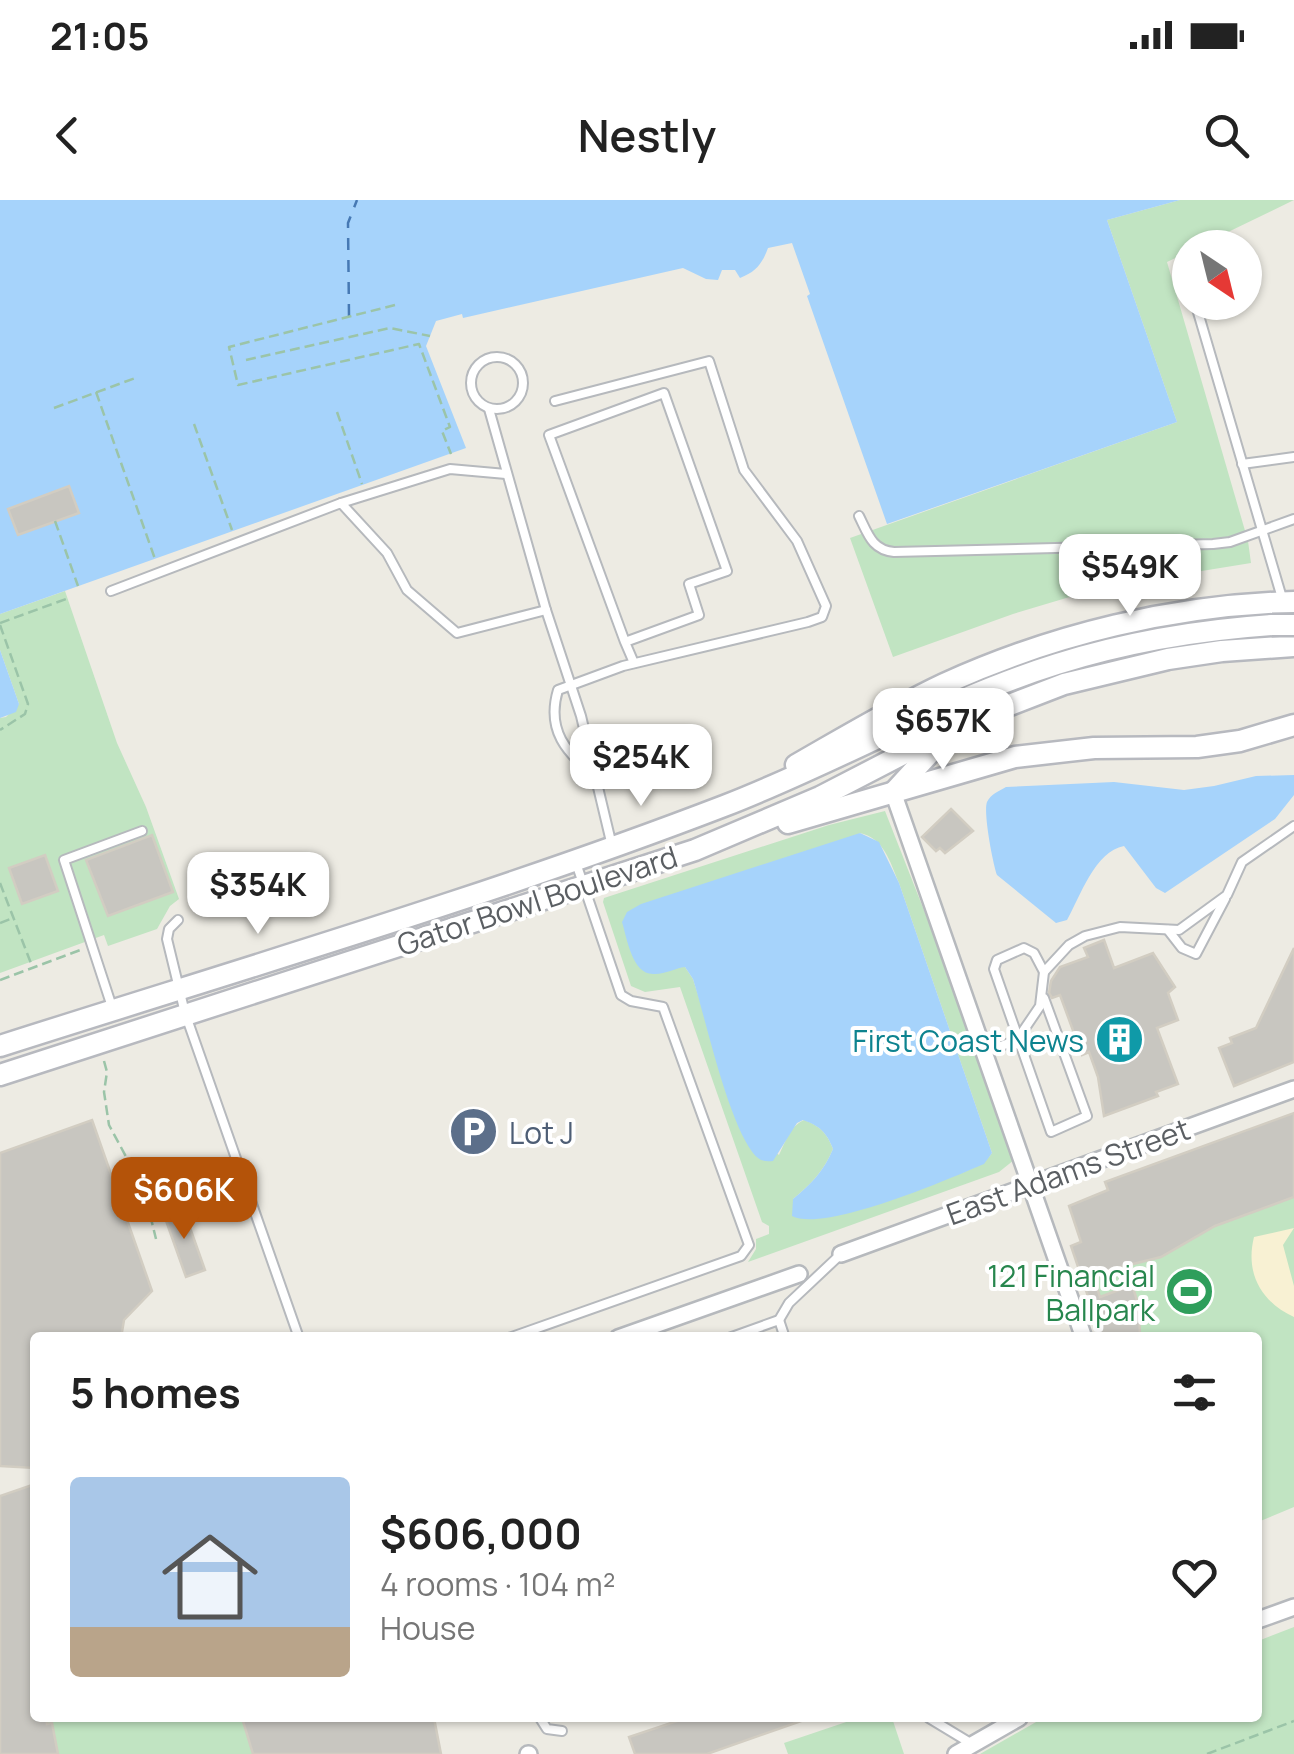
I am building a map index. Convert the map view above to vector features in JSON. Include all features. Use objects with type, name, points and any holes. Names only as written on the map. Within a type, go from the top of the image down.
[{"type":"main road","points":[[724,806],[905,703],[1034,648],[1160,616],[1289,603],[1289,642]]},
{"type":"main road","name":"Gator Bowl Boulevard","points":[[0,1046],[724,806],[824,765],[970,697],[1055,665],[1160,638],[1294,625]]},
{"type":"main road","name":"Gator Bowl Boulevard","points":[[0,1075],[695,850],[808,803],[963,723],[1038,694],[1115,670],[1289,642]]},
{"type":"main road","points":[[894,792],[932,749],[963,723]]},
{"type":"main road","points":[[695,850],[1015,757],[1094,748],[1212,746],[1294,725]]},
{"type":"street","points":[[894,792],[1082,1332]]},
{"type":"street","name":"East Adams Street","points":[[841,1254],[1294,1089]]},
{"type":"street","points":[[635,1332],[799,1274]]},
{"type":"street","points":[[1262,1619],[1294,1607]]},
{"type":"street","points":[[956,1754],[1011,1722]]},
{"type":"lane","points":[[1200,320],[1262,532],[1289,603]]},
{"type":"lane","points":[[489,409],[514,404],[523,389],[521,372],[509,360],[492,357],[474,370],[472,394],[489,409],[546,610],[572,684],[612,846]]},
{"type":"lane","points":[[555,401],[709,361],[744,470],[798,541],[826,606],[822,617],[634,664],[558,690],[552,712],[559,735],[572,758],[596,778]]},
{"type":"lane","points":[[626,642],[699,614],[689,584],[727,571],[664,393],[549,434],[634,664]]},
{"type":"lane","points":[[1242,464],[1294,456]]},
{"type":"lane","points":[[110,591],[341,503],[450,469],[506,474]]},
{"type":"lane","points":[[341,503],[388,553],[408,590],[458,633],[546,610]]},
{"type":"lane","points":[[859,516],[877,548],[894,552],[1230,542],[1294,520]]},
{"type":"lane","points":[[1168,930],[1182,948],[1196,954],[1242,862],[1294,826]]},
{"type":"lane","points":[[112,1010],[64,860],[142,830]]},
{"type":"lane","points":[[526,1332],[741,1256],[748,1245],[663,1008],[630,1001],[621,995],[575,858]]},
{"type":"lane","points":[[1044,972],[1069,945],[1086,936],[1140,926],[1179,930],[1227,895]]},
{"type":"lane","points":[[178,920],[169,929],[167,939],[185,1013],[297,1332]]},
{"type":"lane","points":[[985,1052],[1017,1040],[1040,1006],[1044,972],[1034,953],[1024,948],[994,964],[1017,1040],[1048,1128],[1052,1132],[1088,1116],[1042,993]]},
{"type":"lane","points":[[746,1332],[779,1320],[789,1303],[841,1254]]},
{"type":"lane","points":[[779,1320],[783,1332]]},
{"type":"lane","points":[[543,1722],[547,1729],[562,1731]]},
{"type":"lane","points":[[935,1722],[974,1745]]},
{"type":"path","points":[[395,305],[228,347],[238,385],[418,344],[450,427],[442,431],[451,454]]},
{"type":"path","points":[[246,360],[390,328],[430,336]]},
{"type":"path","points":[[54,408],[138,377]]},
{"type":"path","points":[[96,392],[155,559]]},
{"type":"path","points":[[337,412],[363,485]]},
{"type":"path","points":[[194,424],[232,532]]},
{"type":"path","points":[[55,522],[78,586]]},
{"type":"path","points":[[0,730],[26,714],[28,704],[0,624],[66,599]]},
{"type":"path","points":[[0,883],[33,968]]},
{"type":"path","points":[[0,922],[13,918]]},
{"type":"path","points":[[0,980],[92,946]]},
{"type":"path","points":[[102,1054],[107,1072],[104,1092],[109,1124],[144,1190],[156,1239]]},
{"type":"path","points":[[1206,1754],[1294,1721]]},
{"type":"green space","points":[[1180,200],[1294,200],[1232,230],[1172,230],[1172,260],[1167,262],[1172,279],[1172,320],[1184,320],[1251,563],[1103,587],[893,657],[850,538],[1177,422],[1107,220]]},
{"type":"green space","points":[[65,591],[117,743],[146,807],[179,899],[170,906],[157,929],[108,946],[104,935],[0,973],[0,718],[19,704],[0,650],[0,614]]},
{"type":"green space","points":[[885,811],[958,997],[1014,1160],[999,1172],[748,1262],[756,1249],[756,1239],[769,1234],[769,1226],[762,1222],[680,987],[645,992],[631,986],[603,902],[604,898],[829,825]],"holes":[[[860,833],[885,852],[899,883],[992,1153],[957,1175],[930,1182],[793,1199],[821,1171],[833,1149],[831,1143],[822,1131],[804,1120],[792,1131],[779,1155],[737,1119],[693,979],[680,966]]]},
{"type":"green space","name":"121 Financial Ballpark","points":[[1294,1113],[1294,1507],[1262,1520],[1262,1332],[1101,1332],[1071,1246],[1081,1241],[1069,1206],[1108,1190],[1105,1182]]},
{"type":"green space","points":[[0,1496],[30,1686],[30,1722],[435,1722],[441,1754],[0,1754]]},
{"type":"green space","points":[[1294,1627],[1294,1754],[980,1754],[1036,1722],[1262,1722],[1262,1639]]},
{"type":"green space","points":[[846,1722],[893,1722],[904,1754],[788,1754],[784,1743]]},
{"type":"sand","points":[[1294,1228],[1283,1245],[1294,1286],[1294,1317],[1264,1295],[1254,1274],[1252,1250],[1254,1237]]},
{"type":"water","points":[[0,200],[1180,200],[1107,220],[1177,422],[887,524],[792,243],[768,248],[758,267],[740,278],[735,270],[722,270],[718,280],[683,268],[436,321],[426,346],[466,448],[0,614]]},
{"type":"water","points":[[0,650],[19,704],[16,712],[0,718]]},
{"type":"water","points":[[1294,775],[1294,795],[1275,819],[1165,893],[1156,888],[1124,846],[1105,856],[1067,920],[1056,923],[997,875],[986,808],[991,797],[1006,787],[1114,782],[1184,790],[1256,776]]},
{"type":"water","points":[[860,833],[879,842],[899,883],[992,1153],[984,1164],[916,1192],[858,1211],[808,1219],[792,1216],[793,1199],[825,1164],[833,1149],[828,1139],[803,1120],[797,1123],[773,1161],[755,1156],[726,1094],[693,979],[685,967],[657,974],[640,968],[622,922],[627,912],[641,904]]},
{"type":"building","points":[[69,486],[79,513],[18,535],[8,509]]},
{"type":"building","points":[[951,809],[973,831],[945,853],[940,848],[936,851],[922,837]]},
{"type":"building","points":[[152,835],[173,892],[108,916],[86,860]]},
{"type":"building","points":[[45,855],[58,891],[22,904],[9,868]]},
{"type":"building","name":"First Coast News","points":[[1104,940],[1114,968],[1153,953],[1175,987],[1168,993],[1178,1020],[1157,1028],[1178,1084],[1156,1092],[1158,1096],[1104,1116],[1098,1077],[1089,1052],[1082,1055],[1060,995],[1052,998],[1049,993],[1060,967],[1088,957],[1084,948]]},
{"type":"building","points":[[1294,948],[1294,1062],[1234,1086],[1219,1048],[1232,1043],[1230,1038],[1256,1028]]},
{"type":"building","points":[[1294,1113],[1294,1197],[1215,1226],[1161,1257],[1093,1274],[1100,1297],[1132,1285],[1139,1306],[1140,1332],[1100,1332],[1071,1246],[1081,1242],[1069,1206],[1108,1190],[1105,1182]]},
{"type":"building","points":[[92,1120],[152,1291],[124,1320],[122,1332],[30,1332],[30,1468],[0,1466],[0,1153]]},
{"type":"building","points":[[183,1208],[205,1270],[186,1277],[164,1215]]},
{"type":"building","points":[[30,1486],[30,1722],[52,1723],[58,1754],[0,1754],[0,1496]]},
{"type":"building","points":[[243,1722],[435,1722],[441,1754],[253,1754]]},
{"type":"building","points":[[674,1722],[798,1722],[707,1754],[635,1754],[629,1737]]},
{"type":"ferry route","points":[[349,316],[348,223],[357,200]]},
{"type":"place","name":"First Coast News","points":[[1119,1040]]},
{"type":"place","name":"Lot J","points":[[474,1132]]},
{"type":"place","name":"121 Financial Ballpark","points":[[1190,1292]]}]
